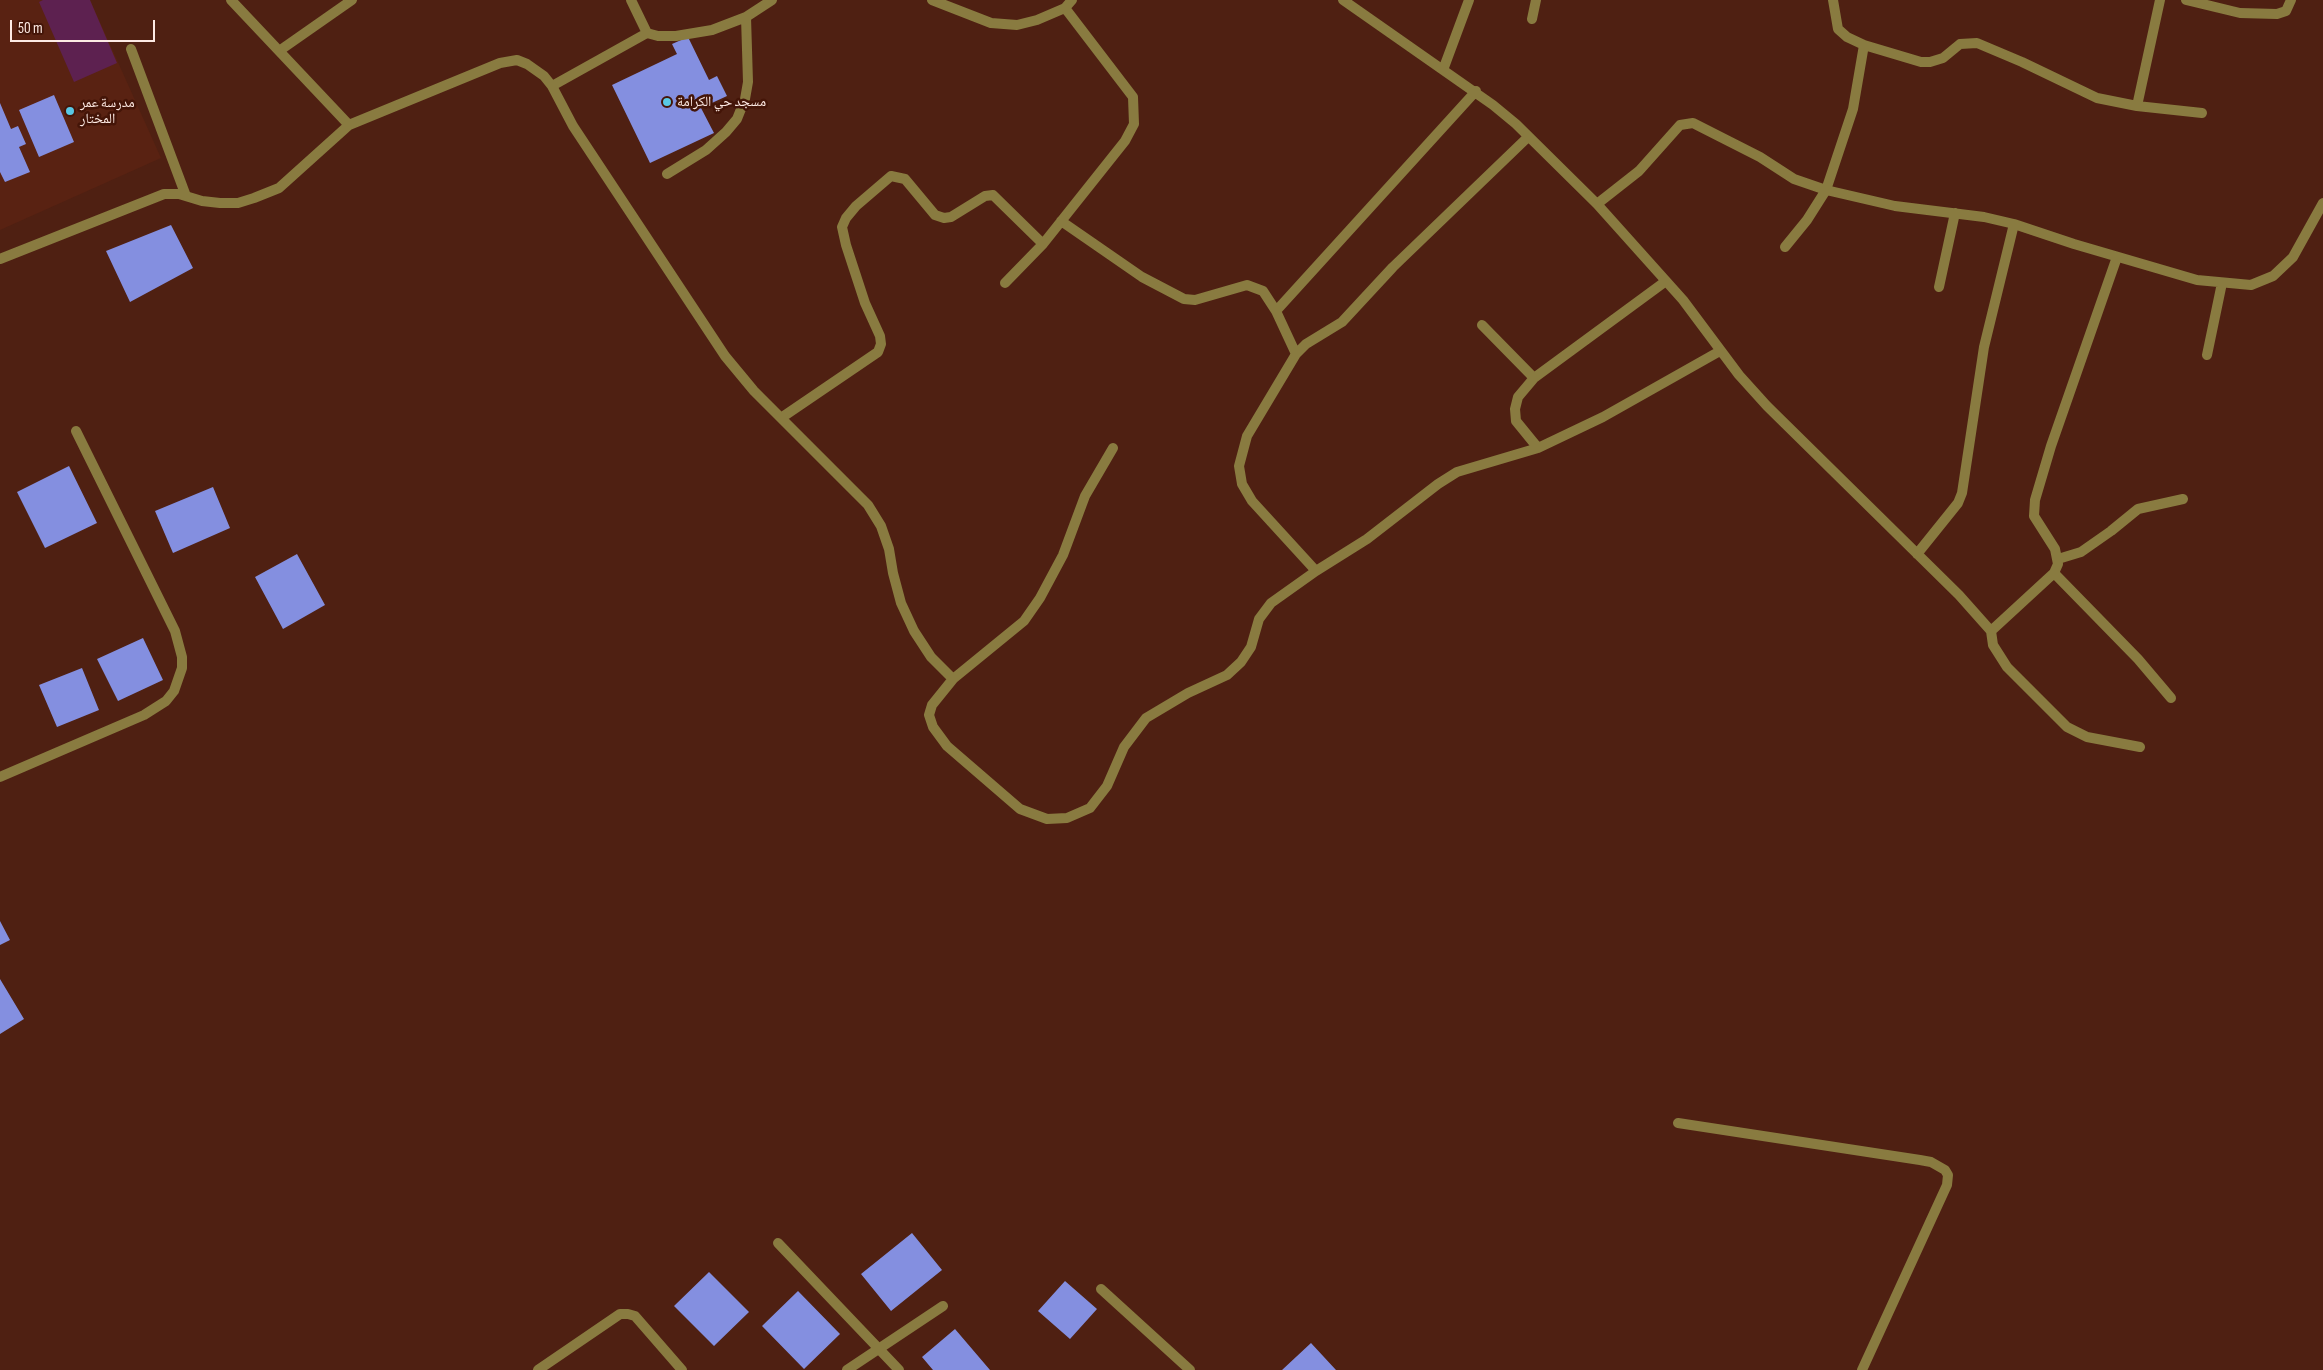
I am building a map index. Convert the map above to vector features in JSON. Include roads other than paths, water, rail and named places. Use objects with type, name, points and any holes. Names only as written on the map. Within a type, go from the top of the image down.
[{"type":"street","points":[[231,0],[349,125]]},
{"type":"street","points":[[279,52],[352,0]]},
{"type":"street","points":[[631,0],[648,33]]},
{"type":"street","points":[[552,86],[648,33],[658,36],[694,34],[746,18],[772,0]]},
{"type":"street","points":[[932,0],[992,23],[1017,25],[1037,20],[1068,4],[1132,97],[1134,124],[1125,140],[1043,244],[1004,283]]},
{"type":"street","points":[[1344,0],[1476,92],[1528,137],[1597,204],[1666,281],[1720,351],[1766,406],[1959,595],[1991,632],[1994,646],[2007,667],[2067,727],[2087,738],[2140,747]]},
{"type":"street","points":[[1443,70],[1469,0]]},
{"type":"street","points":[[1532,19],[1536,0]]},
{"type":"street","points":[[1833,0],[1838,29],[1847,37],[1921,62],[1930,62],[1944,58],[1960,44],[1977,43],[2097,98],[2137,106],[2202,113]]},
{"type":"street","points":[[2137,106],[2160,0]]},
{"type":"street","points":[[2186,0],[2240,13],[2277,14],[2286,11],[2291,0]]},
{"type":"street","points":[[667,174],[706,150],[737,119],[745,99],[748,82],[746,18]]},
{"type":"street","points":[[1785,246],[1807,220],[1826,190],[1853,109],[1864,44]]},
{"type":"street","points":[[131,49],[186,196]]},
{"type":"street","points":[[0,259],[164,194],[179,194],[202,201],[238,203],[279,188],[349,125],[509,61],[517,60],[536,70],[552,86],[573,126],[725,356],[754,391],[868,506],[881,526],[889,549],[892,573],[901,603],[914,631],[931,657],[952,679]]},
{"type":"street","points":[[1276,311],[1476,92]]},
{"type":"street","points":[[1597,204],[1639,172],[1680,125],[1692,123],[1760,157],[1794,179],[1826,190],[1895,206],[1955,213],[2014,224],[2197,280],[2251,285],[2273,276],[2293,257],[2323,205]]},
{"type":"street","points":[[1316,571],[1252,501],[1242,484],[1239,466],[1247,436],[1296,354],[1306,344],[1342,322],[1400,261],[1528,137]]},
{"type":"street","points":[[781,418],[878,352],[882,344],[865,303],[842,227],[846,218],[856,206],[891,176],[905,179],[935,215],[944,218],[959,213],[985,196],[993,196],[1043,244]]},
{"type":"street","points":[[1939,287],[1955,213]]},
{"type":"street","points":[[1061,222],[1142,277],[1184,299],[1195,300],[1247,285],[1262,291],[1276,311],[1296,354]]},
{"type":"street","points":[[1917,554],[1958,503],[1962,493],[1984,347],[2014,224]]},
{"type":"street","points":[[1991,632],[2054,573],[2058,559],[2051,541],[2034,516],[2036,500],[2051,446],[2117,257]]},
{"type":"street","points":[[1538,448],[1516,421],[1515,409],[1518,397],[1534,378],[1666,281]]},
{"type":"street","points":[[2207,355],[2222,283]]},
{"type":"street","points":[[1482,325],[1534,378]]},
{"type":"street","points":[[1113,448],[1085,496],[1063,555],[1040,598],[1024,621],[952,679],[932,704],[929,715],[933,727],[947,746],[1020,808],[1047,819],[1067,818],[1090,808],[1108,786],[1124,747],[1146,718],[1188,693],[1227,675],[1241,662],[1251,647],[1259,619],[1271,603],[1316,571],[1367,539],[1438,484],[1457,472],[1538,448],[1603,416],[1720,351]]},
{"type":"street","points":[[0,777],[144,715],[170,696],[180,679],[182,657],[175,631],[76,431]]},
{"type":"street","points":[[2058,559],[2081,552],[2138,509],[2184,499]]},
{"type":"street","points":[[2054,573],[2138,660],[2171,698]]},
{"type":"street","points":[[1678,1122],[1920,1160],[1931,1162],[1945,1170],[1948,1175],[1947,1185],[1862,1370]]},
{"type":"street","points":[[778,1243],[899,1370]]},
{"type":"street","points":[[1101,1288],[1190,1370]]},
{"type":"street","points":[[847,1370],[943,1306]]},
{"type":"street","points":[[538,1370],[620,1314],[628,1314],[635,1316],[682,1370]]},
{"type":"place","name":"مسجد حي الكرامة","points":[[667,102]]},
{"type":"place","name":"مدرسة عمر المختار","points":[[70,111]]}]
